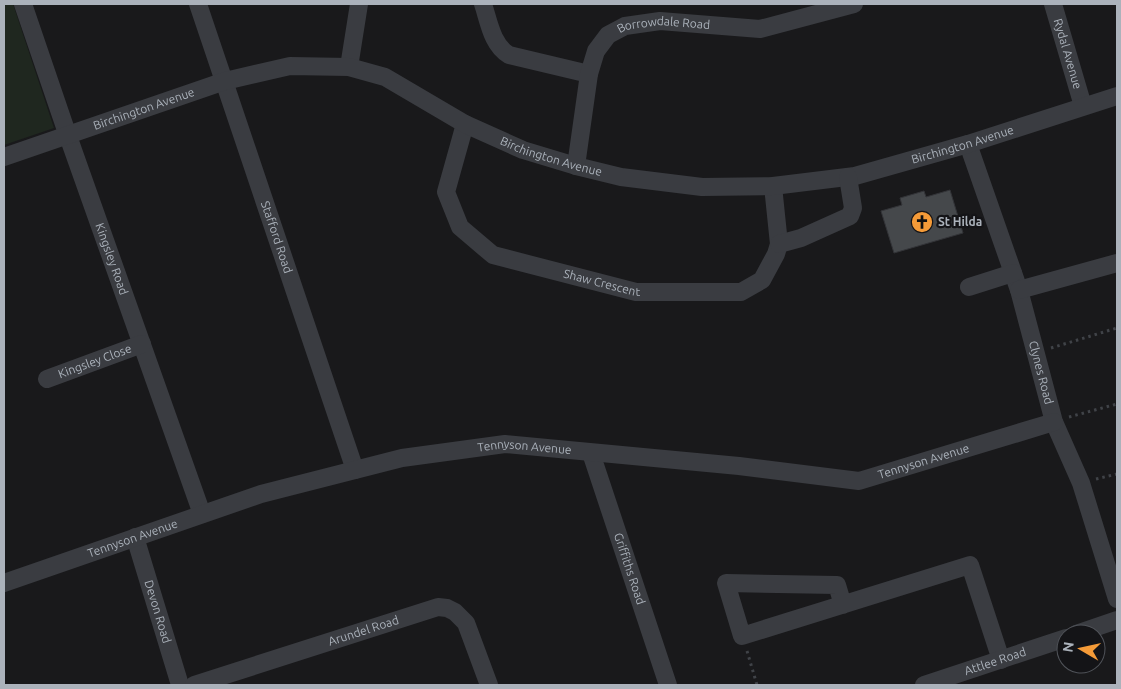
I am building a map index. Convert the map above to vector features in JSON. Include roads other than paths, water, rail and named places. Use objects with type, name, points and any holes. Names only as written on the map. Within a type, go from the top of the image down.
[{"type":"street","name":"Kingsley Road","points":[[23,4],[202,514]]},
{"type":"street","name":"Stafford Road","points":[[198,4],[226,81],[355,470]]},
{"type":"street","points":[[349,67],[360,4]]},
{"type":"street","points":[[484,4],[500,50],[509,55],[589,74]]},
{"type":"street","name":"Borrowdale Road","points":[[576,166],[589,74],[596,51],[608,35],[625,26],[660,20],[760,29],[854,4]]},
{"type":"street","name":"Rydal Avenue","points":[[1053,4],[1084,106]]},
{"type":"street","name":"Birchington Avenue","points":[[4,157],[226,81],[290,66],[349,67],[385,77],[465,124],[523,150],[621,177],[702,187],[773,186],[848,177],[968,144],[1117,96]]},
{"type":"street","name":"Shaw Crescent","points":[[465,124],[446,192],[460,226],[493,254],[636,292],[741,292],[762,280],[776,254],[779,244],[773,186]]},
{"type":"street","name":"Clynes Road","points":[[968,144],[1019,290],[1054,422],[1081,482],[1117,599]]},
{"type":"street","points":[[779,244],[801,238],[850,216],[853,208],[848,177]]},
{"type":"street","points":[[1019,290],[1117,263]]},
{"type":"street","points":[[970,287],[1013,273]]},
{"type":"street","name":"Kingsley Close","points":[[47,379],[142,344]]},
{"type":"street","name":"Tennyson Avenue","points":[[4,583],[260,494],[402,458],[505,444],[739,466],[859,481],[1054,422]]},
{"type":"street","name":"Griffiths Road","points":[[591,453],[668,685]]},
{"type":"street","name":"Devon Road","points":[[135,537],[180,685]]},
{"type":"street","points":[[843,605],[837,585],[726,583],[742,636],[843,605],[970,565],[1001,660]]},
{"type":"street","name":"Arundel Road","points":[[194,685],[438,607],[447,608],[455,612],[466,623],[489,685]]},
{"type":"street","name":"Attlee Road","points":[[924,685],[1056,641]]},
{"type":"place","name":"St Hilda","points":[[922,222]]}]
